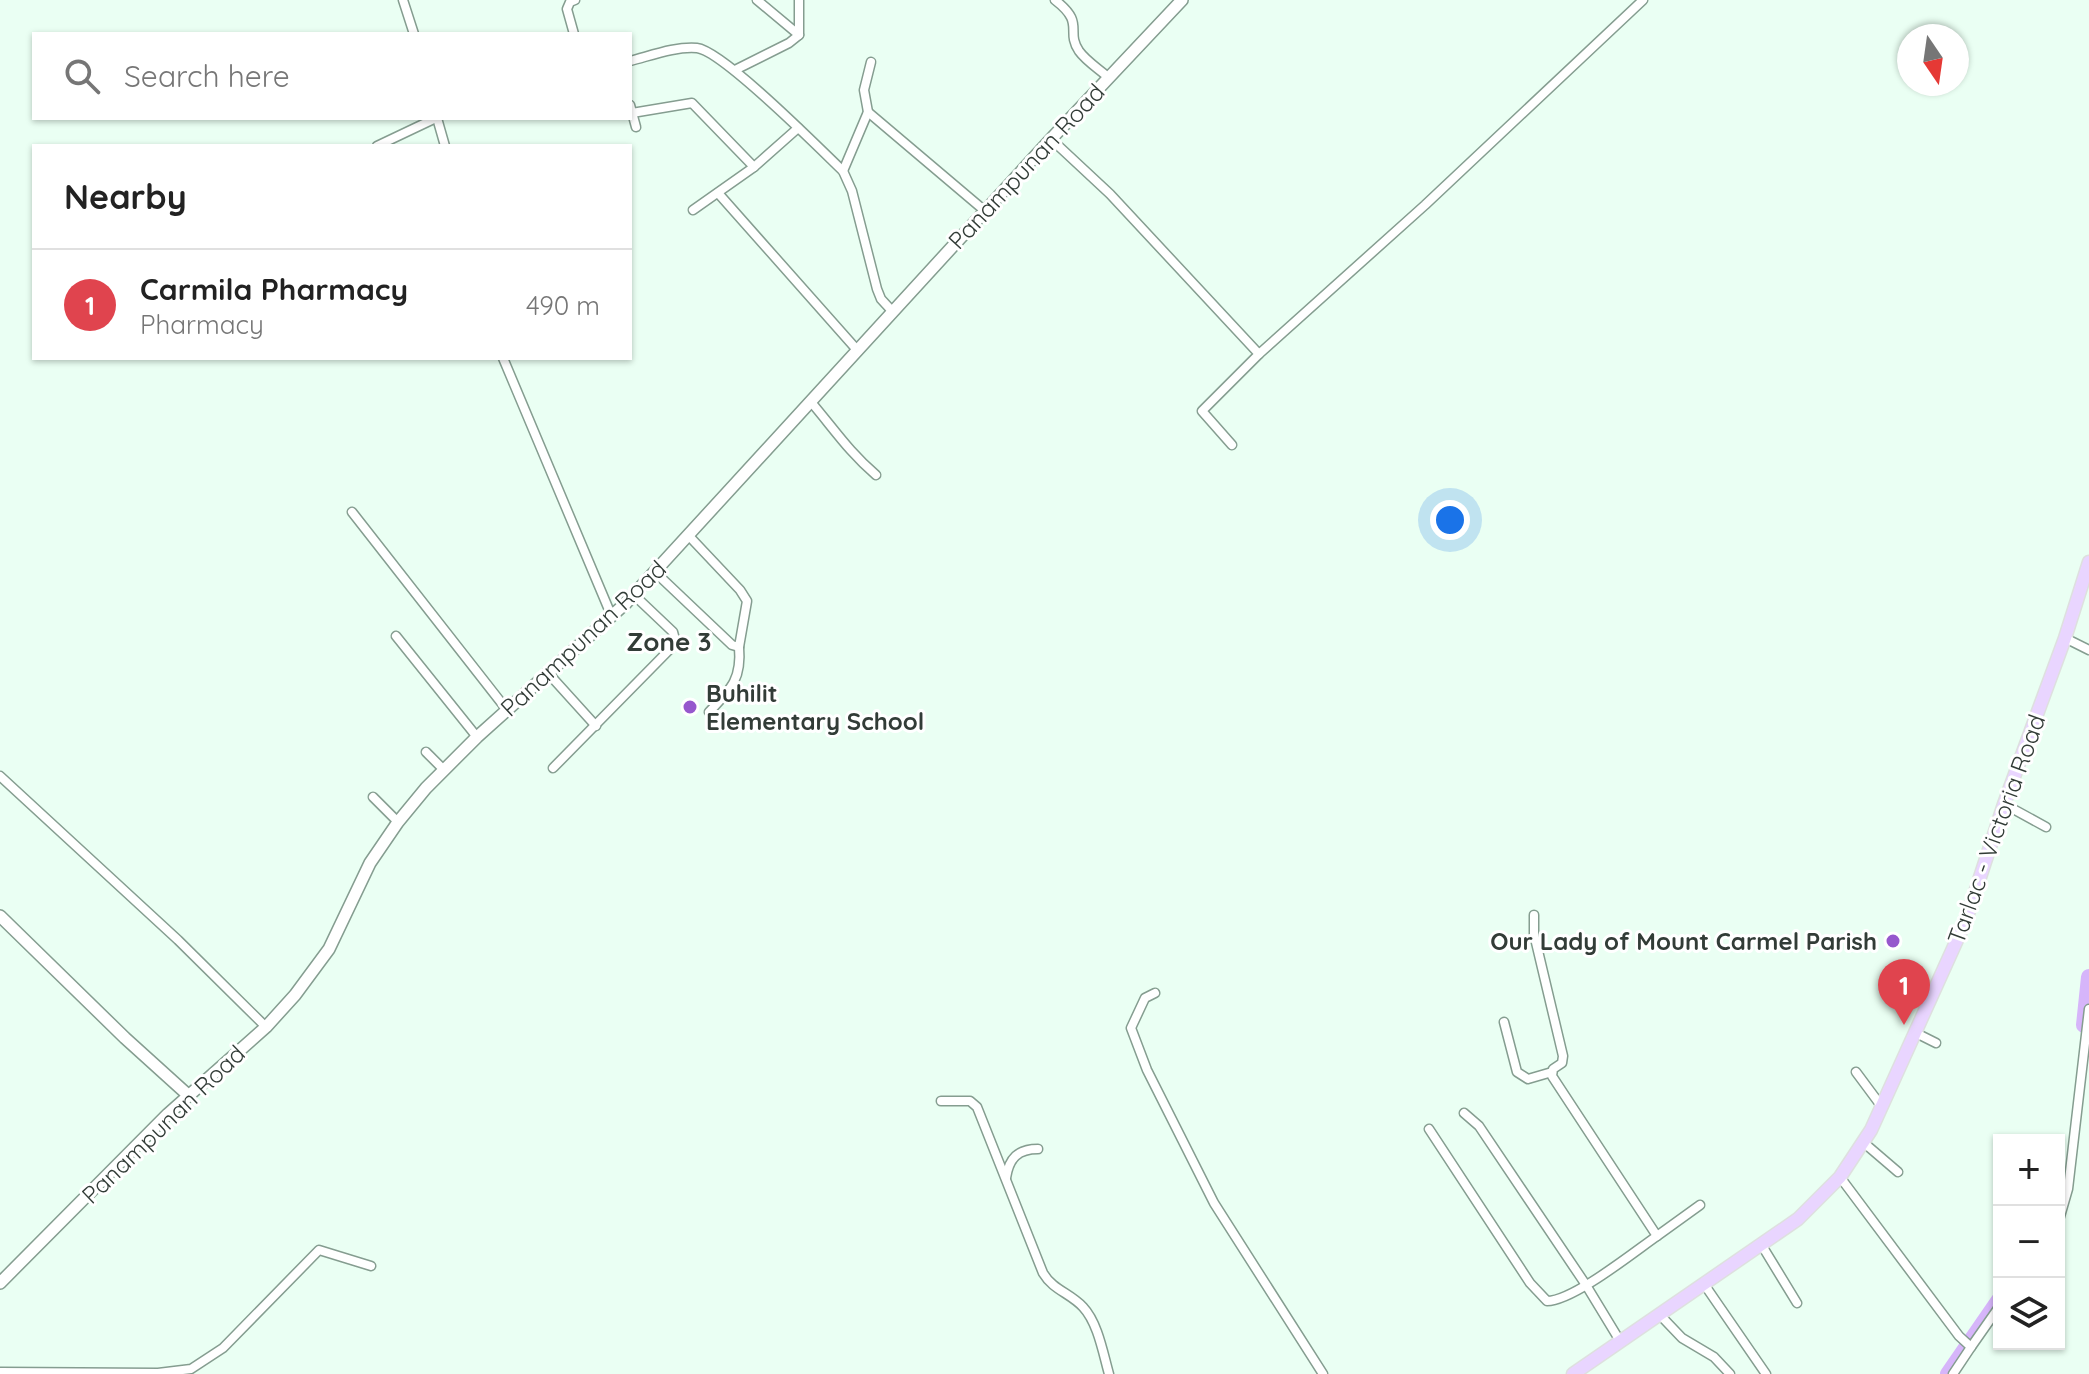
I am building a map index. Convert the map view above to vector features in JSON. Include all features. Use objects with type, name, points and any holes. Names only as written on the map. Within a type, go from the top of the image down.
[{"type":"main road","name":"Tarlac - Victoria Road","points":[[1573,1374],[1798,1219],[1840,1177],[1863,1142],[1882,1107],[1966,920],[2089,562]]},
{"type":"street","points":[[403,0],[413,32]]},
{"type":"street","points":[[573,32],[567,9],[570,2],[575,0]]},
{"type":"street","points":[[757,0],[799,35]]},
{"type":"street","points":[[799,0],[799,35]]},
{"type":"street","points":[[1055,0],[1073,18],[1079,50],[1108,77]]},
{"type":"street","name":"Panampunan Road","points":[[0,1283],[188,1095],[266,1027],[295,995],[329,949],[370,863],[398,822],[444,770],[634,595],[1182,0]]},
{"type":"street","points":[[1232,445],[1202,411],[1259,354],[1425,205],[1643,0]]},
{"type":"street","points":[[735,70],[799,35]]},
{"type":"street","points":[[632,61],[698,48],[735,70],[843,171],[852,191],[877,289],[893,312]]},
{"type":"street","points":[[843,171],[868,112],[864,90],[871,62]]},
{"type":"street","points":[[632,109],[692,103],[754,167]]},
{"type":"street","points":[[868,112],[985,211]]},
{"type":"street","points":[[632,113],[636,127]]},
{"type":"street","points":[[381,144],[433,120]]},
{"type":"street","points":[[438,120],[444,144]]},
{"type":"street","points":[[693,210],[754,167],[798,128]]},
{"type":"street","points":[[1051,139],[1110,194],[1259,354]]},
{"type":"street","points":[[718,193],[858,351]]},
{"type":"street","points":[[504,360],[612,617]]},
{"type":"street","points":[[811,402],[844,445],[876,475]]},
{"type":"street","points":[[352,512],[507,710]]},
{"type":"street","points":[[689,536],[745,596],[748,608],[734,686],[709,712]]},
{"type":"street","points":[[655,572],[732,645],[739,647]]},
{"type":"street","points":[[553,768],[676,643],[673,632],[634,595]]},
{"type":"street","points":[[396,636],[477,737]]},
{"type":"street","points":[[2065,638],[2089,650]]},
{"type":"street","points":[[548,673],[596,726]]},
{"type":"street","points":[[426,752],[444,770]]},
{"type":"street","points":[[0,776],[178,940],[266,1027]]},
{"type":"street","points":[[373,797],[398,822]]},
{"type":"street","points":[[2004,804],[2046,827]]},
{"type":"street","points":[[1504,1022],[1517,1072],[1528,1079],[1552,1072],[1562,1063],[1563,1056],[1534,934],[1534,915]]},
{"type":"street","points":[[0,916],[188,1095]]},
{"type":"street","points":[[1155,993],[1145,998],[1131,1028],[1147,1070],[1214,1203],[1323,1374]]},
{"type":"street","points":[[2063,1206],[2068,1189],[2089,1009]]},
{"type":"street","points":[[1916,1033],[1936,1043]]},
{"type":"street","points":[[1552,1072],[1657,1236]]},
{"type":"street","points":[[1856,1072],[1882,1107]]},
{"type":"street","points":[[941,1101],[970,1101],[977,1107],[1043,1273],[1055,1288],[1086,1310],[1109,1374]]},
{"type":"street","points":[[1464,1113],[1479,1126],[1620,1341]]},
{"type":"street","points":[[1429,1129],[1541,1297],[1553,1301],[1586,1285],[1700,1205]]},
{"type":"street","points":[[1863,1142],[1898,1172]]},
{"type":"street","points":[[1006,1178],[1008,1164],[1014,1155],[1038,1149]]},
{"type":"street","points":[[1840,1177],[1959,1336],[1970,1346]]},
{"type":"street","points":[[1761,1244],[1797,1303]]},
{"type":"street","points":[[0,1372],[158,1373],[191,1369],[223,1348],[319,1250],[371,1266]]},
{"type":"street","points":[[1704,1284],[1766,1374]]},
{"type":"street","points":[[1660,1315],[1682,1338],[1714,1357],[1730,1374]]},
{"type":"street","points":[[1953,1374],[1993,1315]]},
{"type":"waterway","points":[[2084,1025],[2089,977]]},
{"type":"waterway","points":[[1948,1374],[1993,1309]]},
{"type":"place","name":"Buhilit Elementary School","points":[[690,707]]},
{"type":"place","name":"Our Lady of Mount Carmel Parish","points":[[1893,941]]},
{"type":"place","name":"Carmila Pharmacy","points":[[1904,1025]]},
{"type":"district","name":"Zone 3","points":[[669,641]]}]
